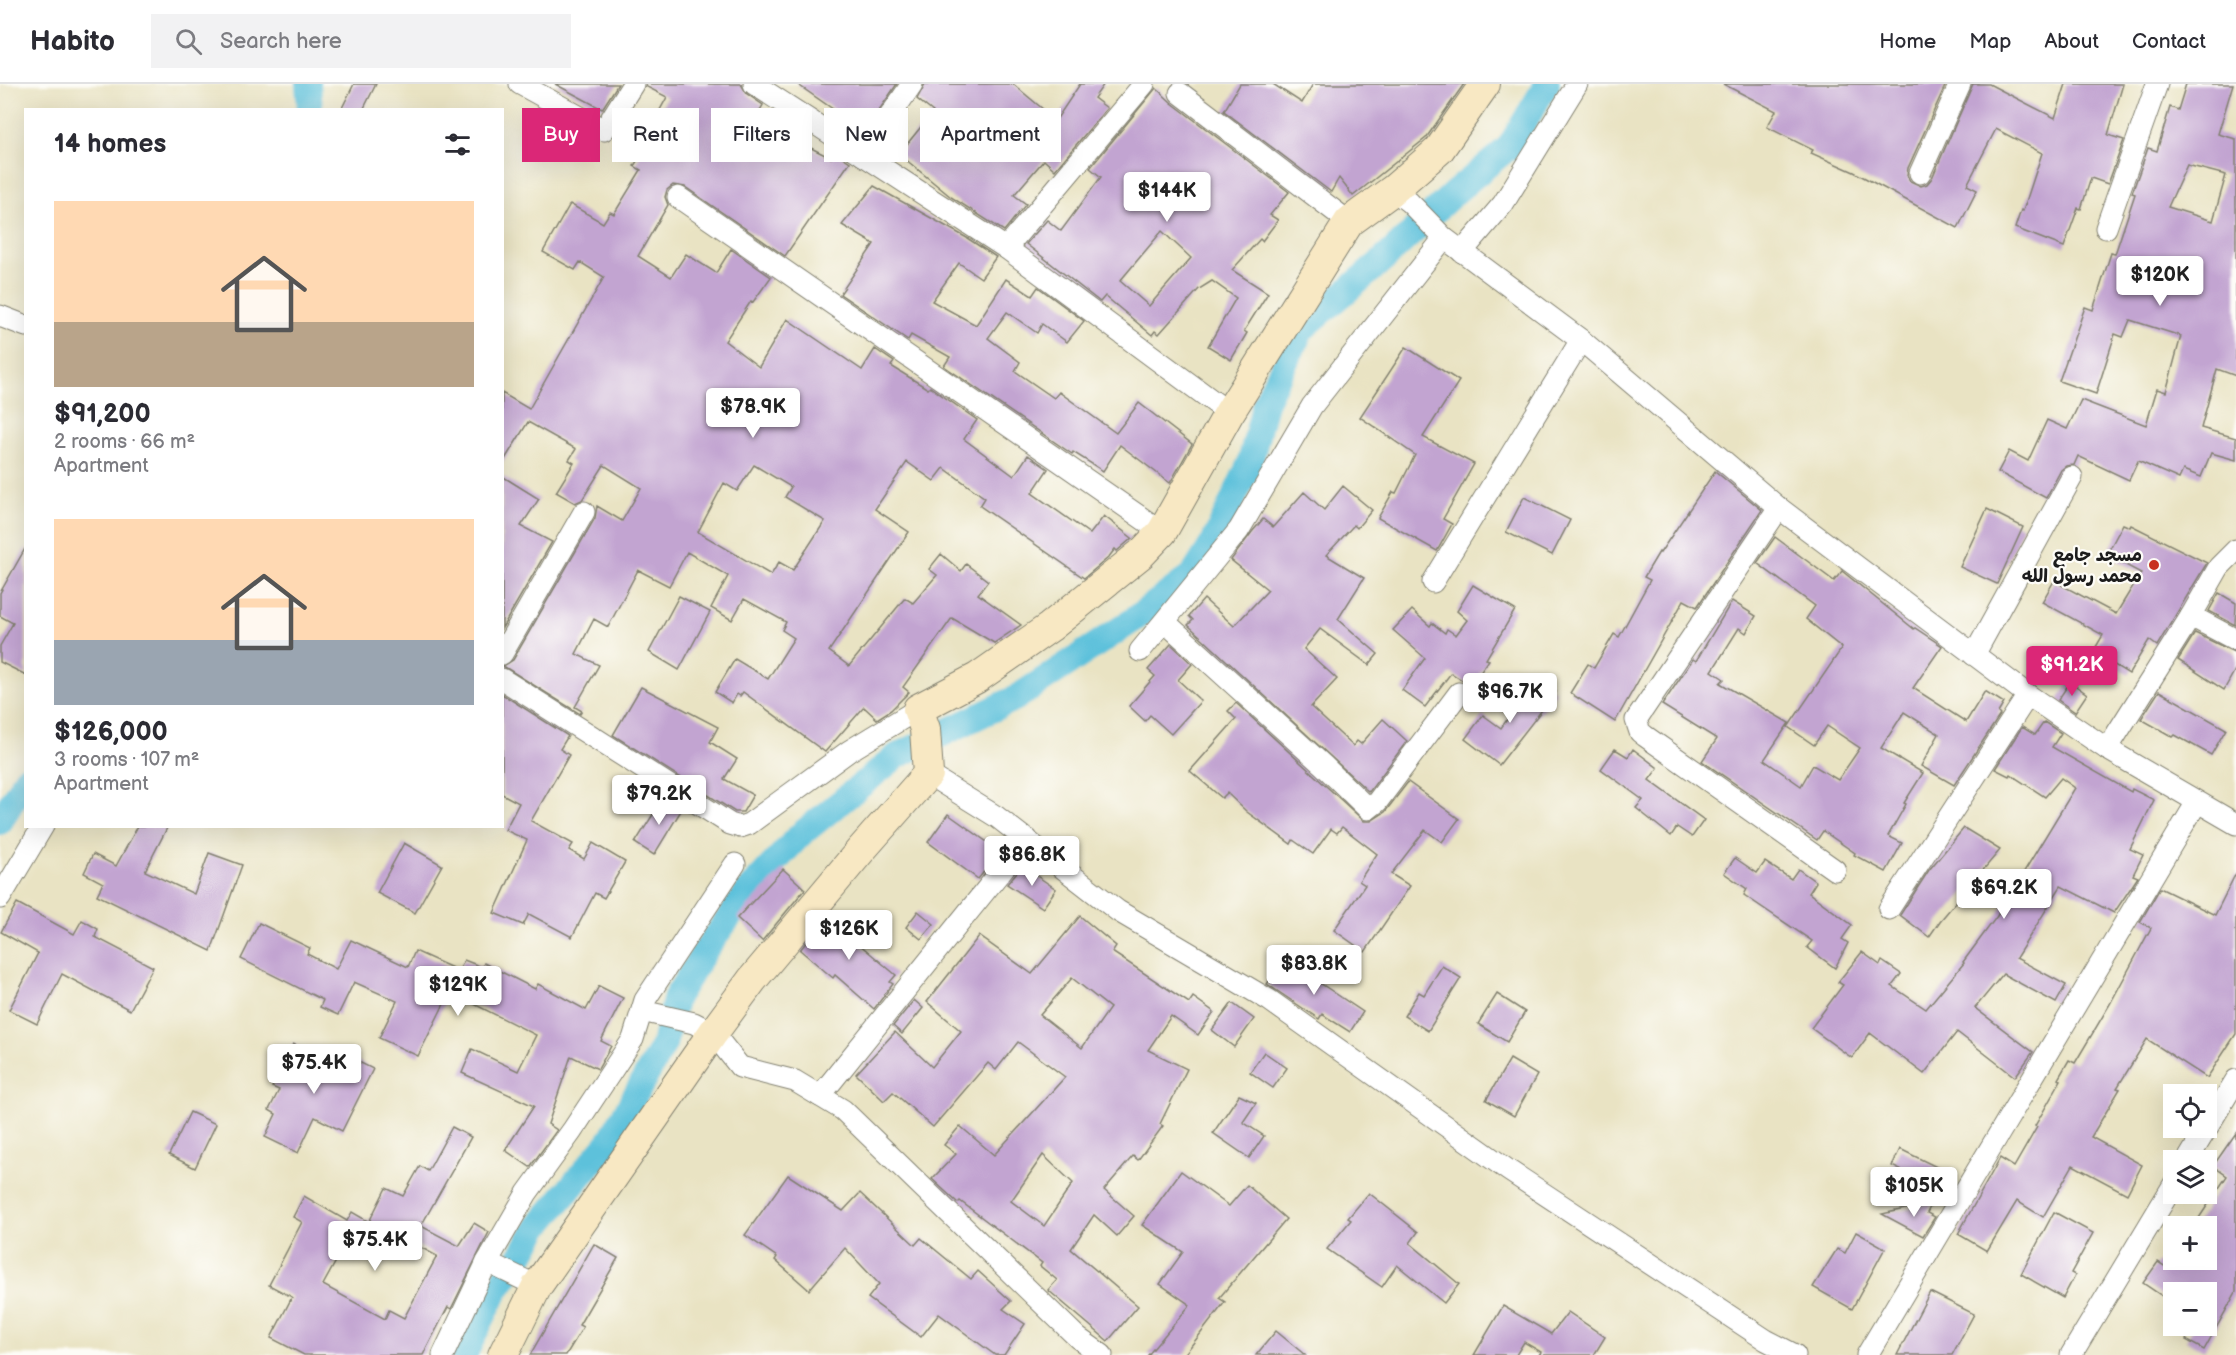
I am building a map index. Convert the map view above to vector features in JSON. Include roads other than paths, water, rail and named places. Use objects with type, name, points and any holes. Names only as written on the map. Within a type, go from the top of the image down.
[{"type":"main road","points":[[503,1355],[527,1281],[704,1028],[752,980],[927,767],[922,719],[1050,627],[1142,553],[1162,532],[1229,413],[1349,222],[1401,196],[1439,150],[1485,84]]},
{"type":"street","points":[[520,84],[604,130],[633,84]]},
{"type":"street","points":[[754,84],[824,130]]},
{"type":"street","points":[[895,108],[912,84]]},
{"type":"street","points":[[1006,248],[1144,84]]},
{"type":"street","points":[[1462,252],[1503,204],[1577,84]]},
{"type":"street","points":[[1920,173],[1960,84]]},
{"type":"street","points":[[2106,228],[2157,84]]},
{"type":"street","points":[[1180,93],[1349,222]]},
{"type":"street","points":[[874,162],[1006,248],[1229,413]]},
{"type":"street","points":[[1401,196],[1444,238],[1581,340],[1779,508],[1974,655],[2107,749],[2236,824]]},
{"type":"street","points":[[678,197],[1162,532]]},
{"type":"street","points":[[1140,651],[1239,530],[1312,406],[1444,238]]},
{"type":"street","points":[[0,316],[24,325]]},
{"type":"street","points":[[1433,582],[1581,340]]},
{"type":"street","points":[[1974,655],[2072,477]]},
{"type":"street","points":[[1779,508],[1636,720],[1640,732],[1645,736],[1835,870]]},
{"type":"street","points":[[504,651],[584,512]]},
{"type":"street","points":[[2107,749],[2191,616],[2219,567],[2236,550]]},
{"type":"street","points":[[2191,616],[2236,640]]},
{"type":"street","points":[[1165,622],[1324,766],[1368,809],[1377,802],[1459,693]]},
{"type":"street","points":[[504,680],[730,824],[740,827],[749,824],[849,751],[922,719]]},
{"type":"street","points":[[1889,909],[2028,695]]},
{"type":"street","points":[[927,767],[1027,839],[1118,911],[1269,1000],[1508,1170],[1766,1340],[1795,1355]]},
{"type":"street","points":[[1867,1355],[2197,802]]},
{"type":"street","points":[[0,898],[42,828]]},
{"type":"street","points":[[820,1096],[1027,839]]},
{"type":"street","points":[[443,1355],[487,1262],[527,1193],[572,1131],[633,1039],[648,1012],[645,1000],[735,864]]},
{"type":"street","points":[[648,1012],[704,1028],[740,1067],[795,1081],[843,1110],[1078,1338],[1102,1355]]},
{"type":"street","points":[[2194,1150],[2236,1080]]},
{"type":"street","points":[[2071,1355],[2163,1202]]},
{"type":"street","points":[[487,1262],[527,1281]]},
{"type":"waterway","points":[[308,84],[310,108]]},
{"type":"waterway","points":[[464,1355],[496,1291],[538,1226],[609,1142],[664,1044],[676,997],[708,946],[749,890],[800,835],[897,756],[1016,698],[1132,621],[1193,575],[1213,543],[1250,463],[1265,403],[1302,329],[1509,147],[1547,84]]},
{"type":"waterway","points":[[0,822],[24,781]]},
{"type":"place","name":"مسجد جامع محمد رسول الله","points":[[2154,565]]}]
